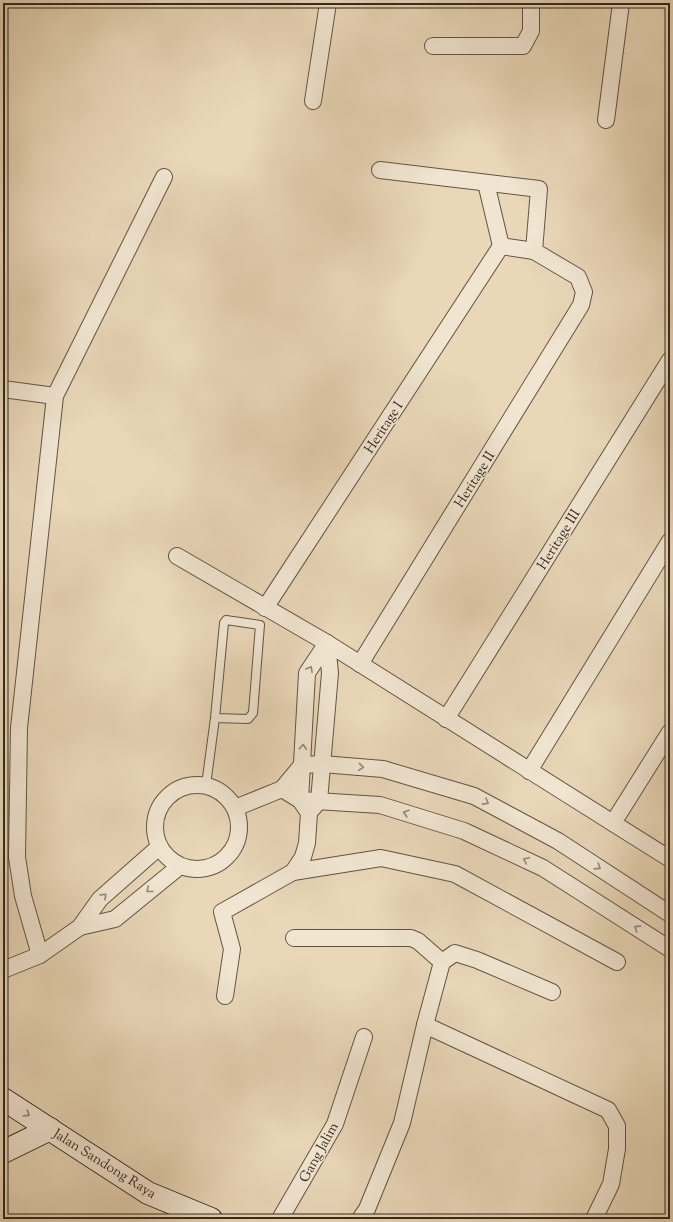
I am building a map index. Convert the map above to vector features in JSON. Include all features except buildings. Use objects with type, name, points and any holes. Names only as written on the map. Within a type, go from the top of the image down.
[{"type":"street","points":[[313,101],[328,3]]},
{"type":"street","points":[[433,46],[523,46],[531,31],[531,3]]},
{"type":"street","points":[[606,120],[621,3]]},
{"type":"street","points":[[380,170],[539,189],[534,252],[501,246],[486,183]]},
{"type":"street","points":[[40,955],[23,896],[17,857],[19,728],[55,396],[164,177]]},
{"type":"street","name":"Heritage I","points":[[265,608],[501,246]]},
{"type":"street","name":"Heritage II","points":[[360,664],[581,305],[584,292],[578,277],[534,252]]},
{"type":"street","name":"Heritage III","points":[[446,719],[670,360]]},
{"type":"street","points":[[3,389],[55,396]]},
{"type":"street","points":[[529,771],[670,541]]},
{"type":"street","points":[[177,556],[360,664],[670,859]]},
{"type":"street","points":[[293,872],[303,857],[307,843],[322,764],[330,673],[327,644]]},
{"type":"street","points":[[300,800],[307,673],[327,644]]},
{"type":"street","points":[[613,823],[670,732]]},
{"type":"street","points":[[235,808],[282,789],[302,765],[322,764],[383,769],[474,796],[558,841],[670,914]]},
{"type":"street","points":[[187,785],[206,785],[223,794],[235,808],[239,828],[233,848],[219,863],[200,869],[180,866],[168,858],[160,847],[155,828],[158,810],[170,794],[187,785]]},
{"type":"street","points":[[282,789],[314,807],[380,805],[464,831],[543,868],[670,949]]},
{"type":"street","points":[[3,970],[40,955],[80,927],[100,899],[160,847]]},
{"type":"street","points":[[225,996],[232,949],[222,912],[293,872],[381,858],[455,874],[617,962]]},
{"type":"street","points":[[80,927],[115,919],[180,866]]},
{"type":"street","points":[[294,938],[411,938],[418,941],[442,962]]},
{"type":"street","points":[[360,1219],[367,1209],[402,1123],[425,1025],[442,962],[456,954],[477,960],[552,992]]},
{"type":"street","points":[[425,1025],[608,1110],[617,1126],[617,1149],[610,1184],[594,1219]]},
{"type":"street","name":"Gang Jalim","points":[[280,1219],[335,1124],[364,1037]]},
{"type":"street","name":"Jalan Sandong Raya","points":[[3,1099],[148,1193],[211,1219]]},
{"type":"street","points":[[3,1152],[50,1129]]},
{"type":"lane","points":[[206,785],[215,718],[224,623],[226,620],[260,625],[253,713],[248,719],[215,718]]}]
